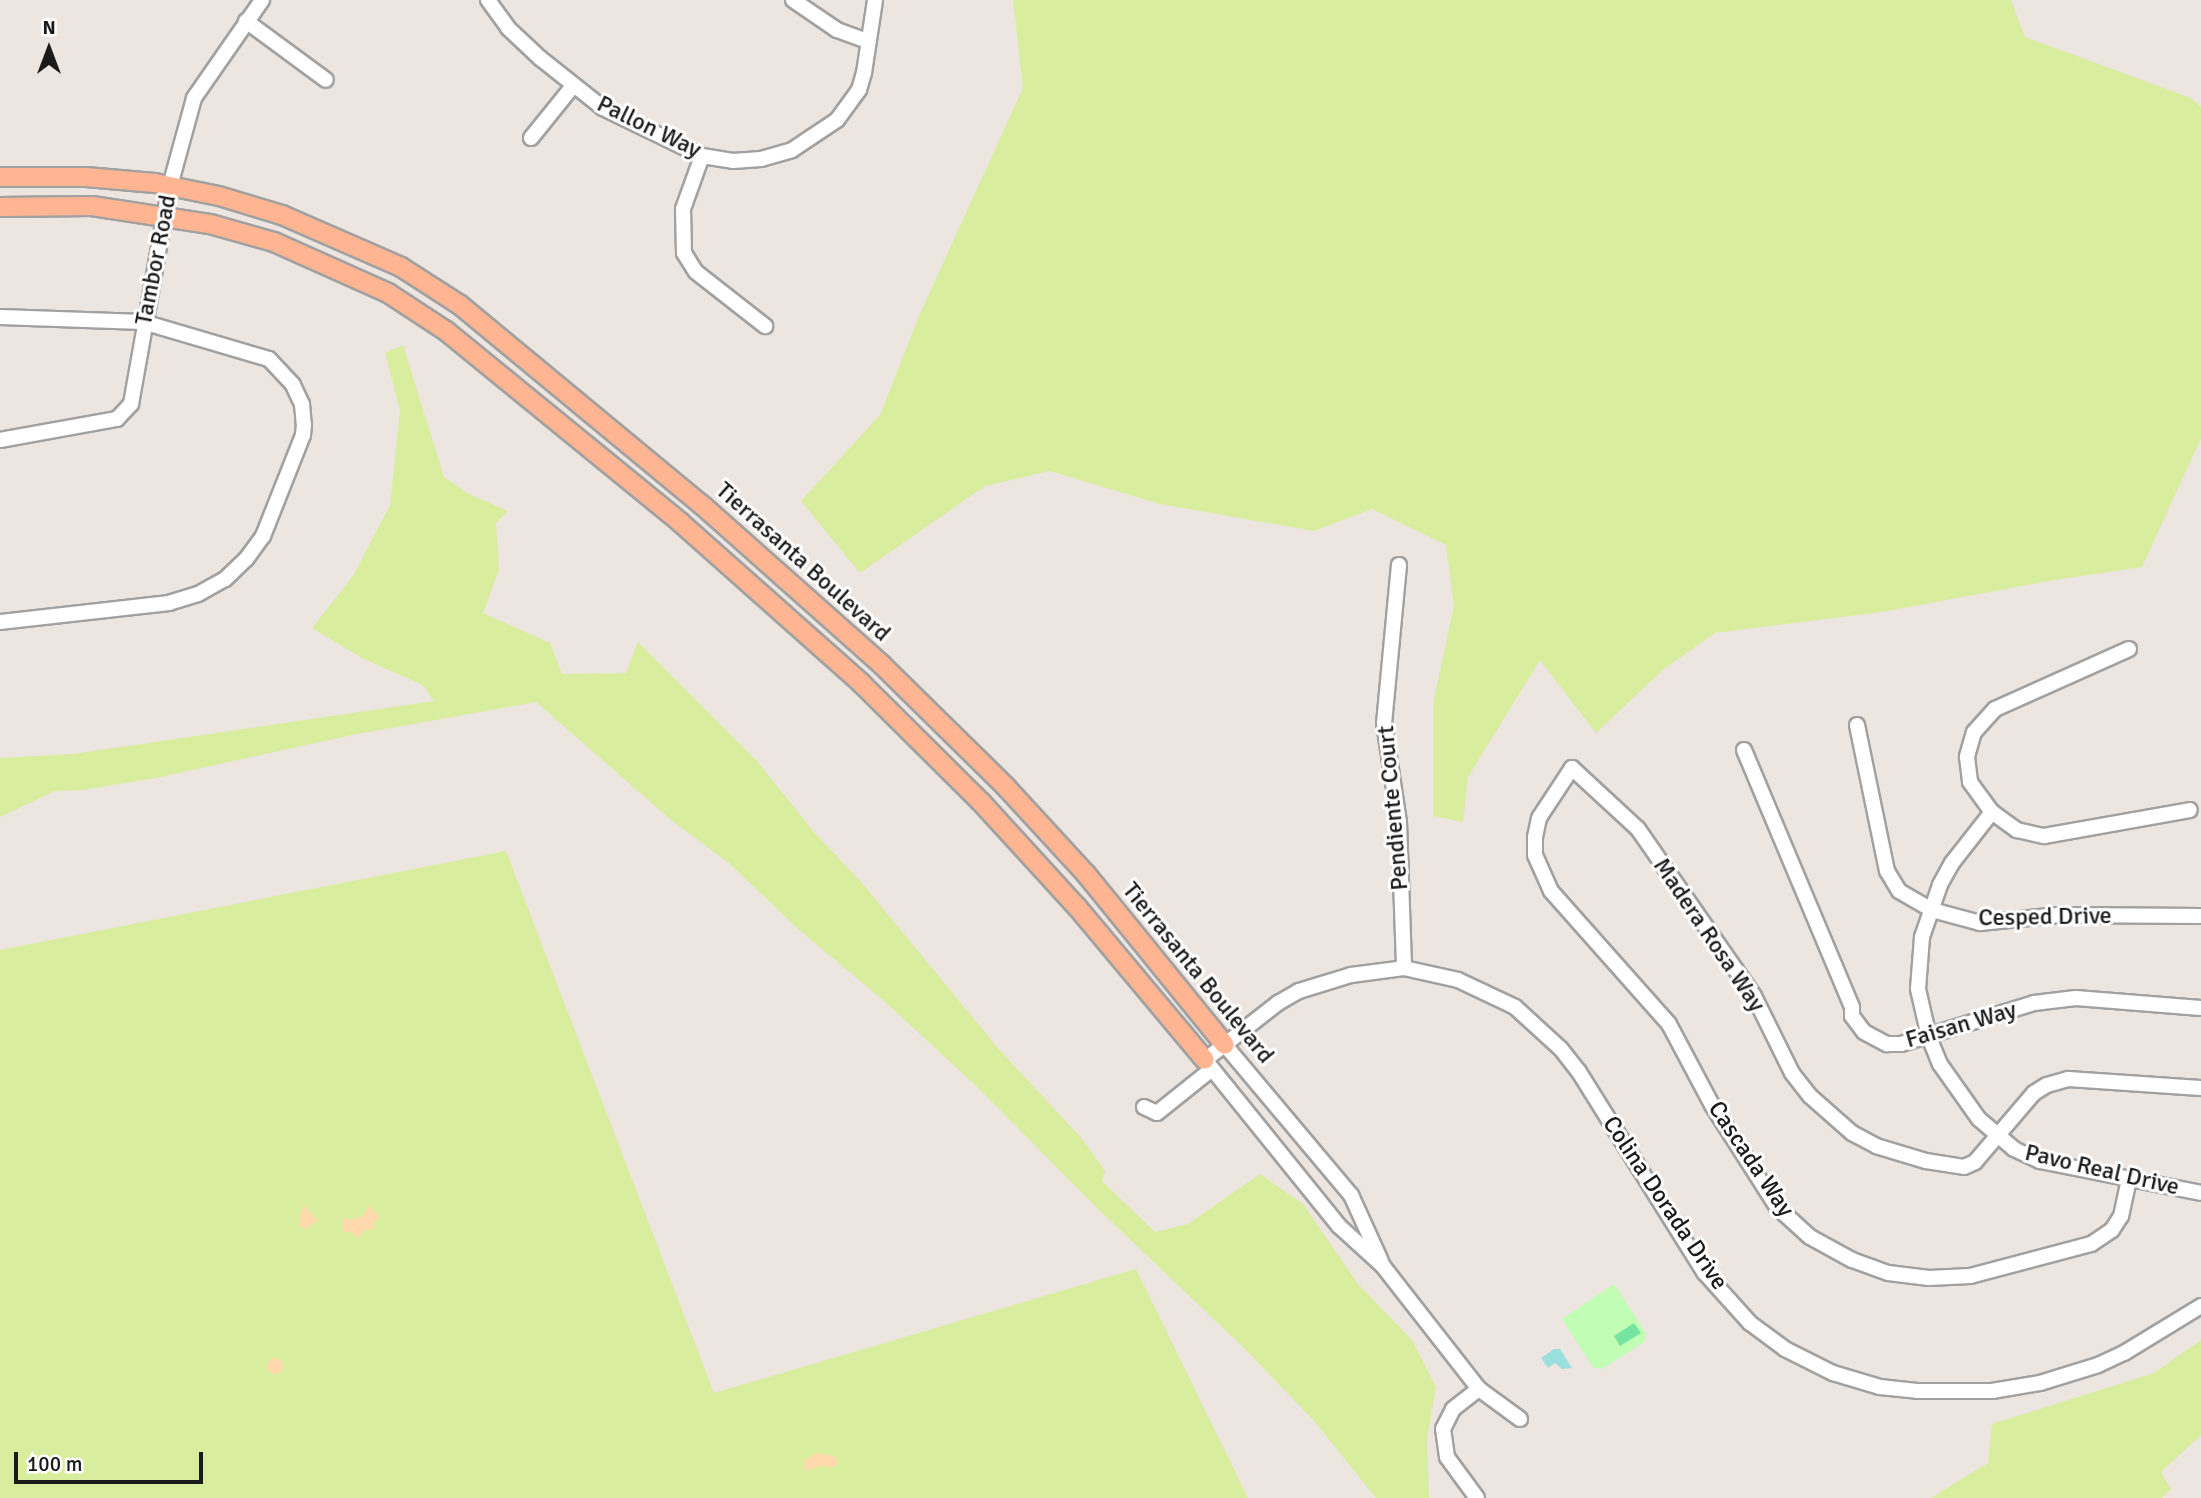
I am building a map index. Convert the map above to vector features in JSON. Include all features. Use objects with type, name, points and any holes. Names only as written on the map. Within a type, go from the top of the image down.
[{"type":"main road","name":"Tierrasanta Boulevard","points":[[0,177],[86,177],[170,186],[219,196],[282,215],[401,267],[460,305],[702,505],[864,649],[1006,786],[1086,874],[1225,1045]]},
{"type":"main road","name":"Tierrasanta Boulevard","points":[[0,207],[92,206],[165,215],[210,224],[274,242],[388,293],[446,331],[681,523],[861,683],[981,802],[1077,907],[1209,1065]]},
{"type":"main road","points":[[770,602],[799,612],[834,646],[847,653],[864,649]]},
{"type":"street","name":"Tambor Road","points":[[0,440],[117,419],[131,404],[143,322],[170,186],[194,98],[262,0]]},
{"type":"street","name":"Pallon Way","points":[[488,0],[508,28],[573,86],[603,108],[702,156],[733,161],[761,159],[792,150],[814,138],[837,120],[859,90],[875,0]]},
{"type":"street","points":[[793,0],[837,30],[868,41]]},
{"type":"street","points":[[246,22],[326,80]]},
{"type":"street","points":[[531,138],[573,86]]},
{"type":"street","points":[[702,156],[683,209],[684,253],[696,272],[765,326]]},
{"type":"street","points":[[0,317],[143,322],[269,359],[293,385],[302,404],[303,435],[262,536],[230,574],[184,599],[0,622]]},
{"type":"street","name":"Pendiente Court","points":[[1399,565],[1384,723],[1399,822],[1404,968]]},
{"type":"street","points":[[2129,649],[1995,709],[1974,732],[1967,757],[1970,782],[1992,812],[2017,830],[2044,836],[2190,810]]},
{"type":"street","name":"Cesped Drive","points":[[1857,725],[1887,871],[1899,891],[1932,910],[1980,923],[2059,915],[2201,916]]},
{"type":"street","name":"Faisan Way","points":[[1744,750],[1852,1007],[1852,1016],[1864,1032],[1887,1044],[1929,1037],[2035,1003],[2077,998],[2201,1008]]},
{"type":"street","name":"Madera Rosa Way","points":[[1572,768],[1638,829],[1754,996],[1792,1073],[1810,1096],[1852,1133],[1876,1146],[1926,1161],[1964,1167],[1975,1162],[2035,1093],[2047,1085],[2068,1079],[2201,1088]]},
{"type":"street","name":"Cascada Way","points":[[1572,768],[1539,818],[1535,837],[1535,855],[1551,891],[1669,1024],[1712,1105],[1777,1207],[1810,1237],[1852,1260],[1888,1273],[1929,1278],[1970,1276],[2091,1244],[2112,1230],[2121,1216],[2129,1179]]},
{"type":"street","name":"Pavo Real Drive","points":[[1992,812],[1952,863],[1922,937],[1918,989],[1929,1037],[1940,1064],[1979,1119],[2014,1149],[2040,1161],[2201,1193]]},
{"type":"street","name":"Colina Dorada Drive","points":[[1144,1107],[1157,1113],[1209,1065],[1225,1045],[1299,991],[1351,975],[1404,968],[1458,979],[1515,1007],[1561,1049],[1704,1272],[1750,1323],[1786,1349],[1833,1373],[1880,1387],[1917,1391],[1992,1391],[2040,1383],[2124,1353],[2201,1306]]},
{"type":"street","name":"Tierrasanta Boulevard","points":[[1225,1045],[1351,1195],[1383,1266]]},
{"type":"street","name":"Tierrasanta Boulevard","points":[[1209,1065],[1339,1227],[1383,1266],[1479,1389],[1520,1419]]},
{"type":"street","points":[[1477,1498],[1447,1457],[1443,1429],[1453,1409],[1479,1389]]},
{"type":"green space","points":[[1013,0],[2011,0],[2025,37],[2191,98],[2201,107],[2201,438],[2142,567],[1882,612],[1715,633],[1664,669],[1596,733],[1540,660],[1468,777],[1463,822],[1433,816],[1433,704],[1454,606],[1446,545],[1372,509],[1314,531],[1160,504],[1050,471],[985,486],[860,573],[801,501],[880,415],[919,316],[1023,88]]},
{"type":"green space","points":[[403,345],[444,477],[469,494],[508,511],[496,523],[499,570],[483,613],[550,643],[562,674],[626,673],[638,642],[756,760],[997,1047],[1083,1140],[1105,1171],[1102,1181],[1155,1232],[1188,1224],[1260,1174],[1303,1204],[1358,1284],[1412,1340],[1436,1387],[1427,1439],[1429,1498],[1376,1498],[1315,1422],[1246,1350],[1097,1208],[973,1083],[883,1000],[798,929],[729,863],[671,820],[536,702],[352,735],[156,778],[83,790],[55,791],[0,817],[0,758],[73,754],[434,701],[423,685],[362,658],[312,628],[353,576],[390,505],[400,410],[385,353]]},
{"type":"green space","points":[[506,851],[714,1393],[1136,1269],[1248,1498],[0,1498],[0,950]]},
{"type":"green space","points":[[1614,1284],[1646,1333],[1644,1342],[1602,1369],[1593,1367],[1562,1319]]},
{"type":"green space","points":[[1634,1323],[1641,1333],[1620,1346],[1614,1336]]},
{"type":"green space","points":[[2201,1340],[2201,1435],[2161,1472],[2171,1489],[2162,1498],[1931,1498],[1988,1463],[1992,1424],[2154,1373]]},
{"type":"sand","points":[[303,1205],[318,1220],[306,1229],[299,1225]]},
{"type":"sand","points":[[369,1206],[380,1217],[374,1222],[373,1230],[364,1230],[359,1238],[351,1232],[342,1231],[343,1220],[347,1218],[352,1221],[356,1216],[361,1218]]},
{"type":"sand","points":[[272,1358],[278,1358],[283,1366],[281,1372],[272,1374],[267,1369],[267,1363]]},
{"type":"sand","points":[[816,1453],[834,1456],[838,1460],[836,1467],[821,1466],[805,1471],[804,1461]]},
{"type":"water","points":[[1554,1349],[1560,1349],[1572,1368],[1562,1369],[1555,1363],[1548,1368],[1541,1358]]}]
